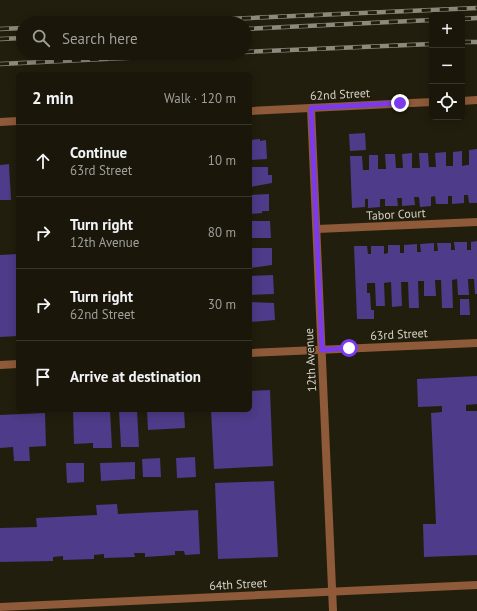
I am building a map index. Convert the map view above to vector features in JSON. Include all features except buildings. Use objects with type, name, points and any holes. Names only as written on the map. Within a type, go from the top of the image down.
[{"type":"street","points":[[465,101],[477,100]]},
{"type":"street","name":"62nd Street","points":[[252,111],[429,102]]},
{"type":"street","name":"12th Avenue","points":[[311,108],[333,611]]},
{"type":"street","points":[[0,122],[16,121]]},
{"type":"street","name":"Tabor Court","points":[[317,229],[477,222]]},
{"type":"street","name":"63rd Street","points":[[252,353],[477,343]]},
{"type":"street","points":[[0,365],[16,364]]},
{"type":"street","name":"64th Street","points":[[0,606],[477,585]]},
{"type":"railway","points":[[252,18],[477,8]]},
{"type":"railway","points":[[465,19],[477,18]]},
{"type":"railway","points":[[252,29],[429,20]]},
{"type":"railway","points":[[0,29],[16,28]]},
{"type":"railway","points":[[0,39],[16,38]]},
{"type":"railway","points":[[465,42],[477,42]]},
{"type":"railway","points":[[252,52],[429,44]]},
{"type":"railway","points":[[0,64],[84,60]]},
{"type":"route","points":[[349,348],[322,350],[311,108],[400,103]]}]
